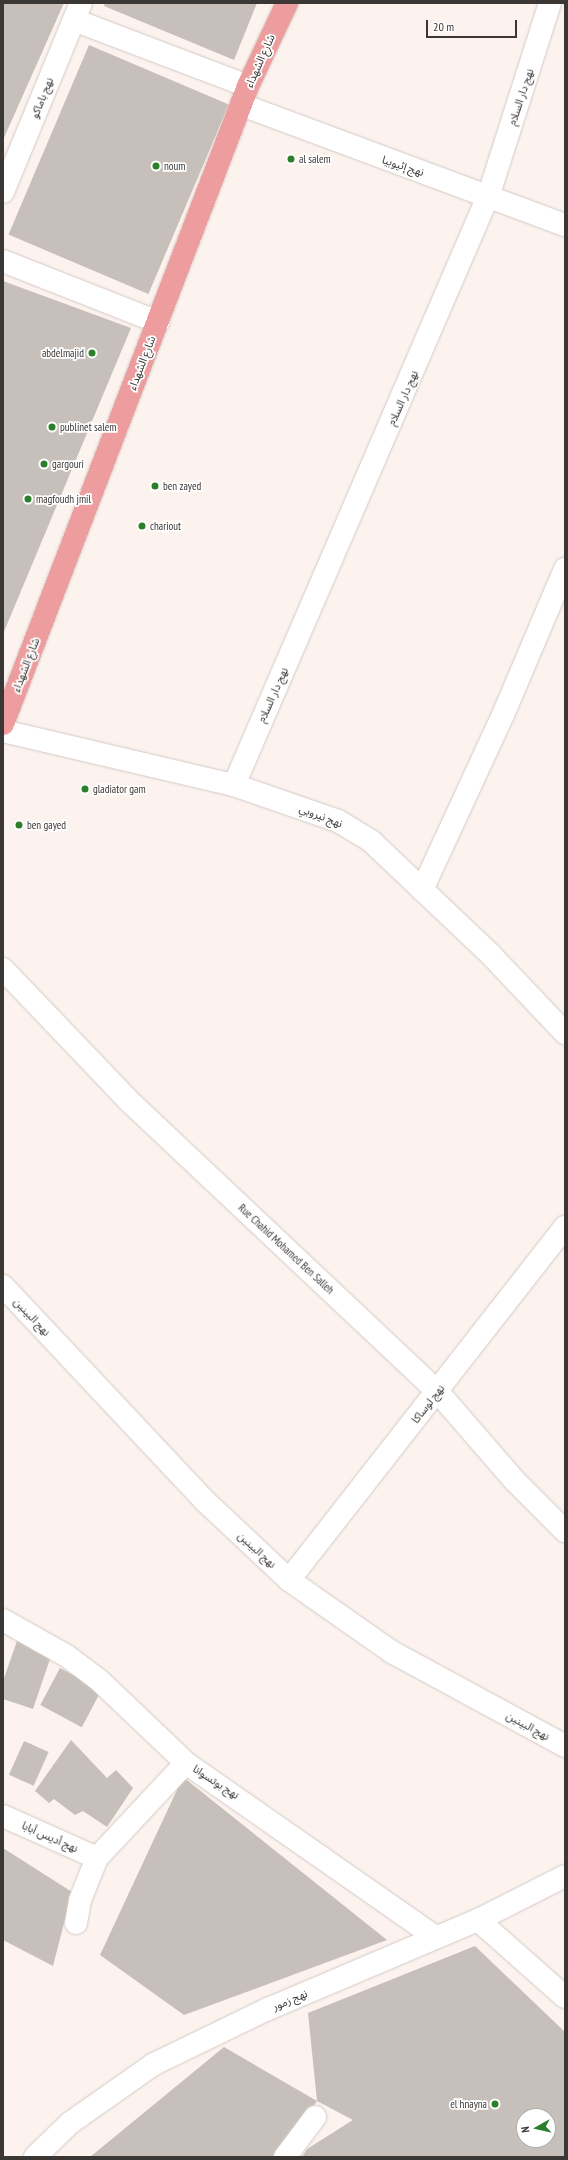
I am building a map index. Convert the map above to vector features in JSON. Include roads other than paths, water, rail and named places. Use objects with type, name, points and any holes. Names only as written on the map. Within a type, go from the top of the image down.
[{"type":"main road","name":"شارع الشهداء","points":[[3,724],[245,96],[287,3]]},
{"type":"street","name":"نهج دار السلام","points":[[234,785],[489,194],[550,3]]},
{"type":"street","name":"نهج إثيوبيا","points":[[78,11],[245,96],[366,153],[489,194],[565,225]]},
{"type":"street","name":"نهج باماكو","points":[[3,192],[78,11]]},
{"type":"street","points":[[3,261],[158,322]]},
{"type":"street","points":[[422,890],[503,715],[565,569]]},
{"type":"street","name":"نهج نيروبي","points":[[3,731],[234,785],[338,820],[371,841],[565,1033]]},
{"type":"street","name":"Rue Chahid Mohamed Ben Salleh","points":[[3,970],[128,1100],[437,1391],[515,1481],[565,1531]]},
{"type":"street","name":"نهج لوساكا","points":[[289,1580],[565,1227]]},
{"type":"street","name":"نهج البينين","points":[[3,1286],[205,1501],[289,1580],[392,1652],[565,1746]]},
{"type":"street","name":"نهج بوتسوانا","points":[[3,1620],[67,1656],[100,1682],[186,1763],[436,1937]]},
{"type":"street","points":[[76,1923],[80,1900],[97,1858],[186,1763]]},
{"type":"street","name":"نهج أديس أبابا","points":[[3,1816],[97,1858]]},
{"type":"street","name":"نهج زمور","points":[[34,2157],[70,2123],[154,2064],[268,2009],[478,1920],[565,1876]]},
{"type":"street","points":[[478,1920],[565,1997]]},
{"type":"street","points":[[285,2157],[315,2117]]},
{"type":"place","name":"al salem","points":[[291,159]]},
{"type":"place","name":"noum","points":[[156,166]]},
{"type":"place","name":"abdelmajid","points":[[92,353]]},
{"type":"place","name":"publinet salem","points":[[52,427]]},
{"type":"place","name":"gargouri","points":[[44,464]]},
{"type":"place","name":"ben zayed","points":[[155,486]]},
{"type":"place","name":"magfoudh jmil","points":[[28,499]]},
{"type":"place","name":"chariout","points":[[142,526]]},
{"type":"place","name":"gladiator gam","points":[[85,789]]},
{"type":"place","name":"ben gayed","points":[[19,825]]},
{"type":"place","name":"el hnayna","points":[[495,2104]]}]
